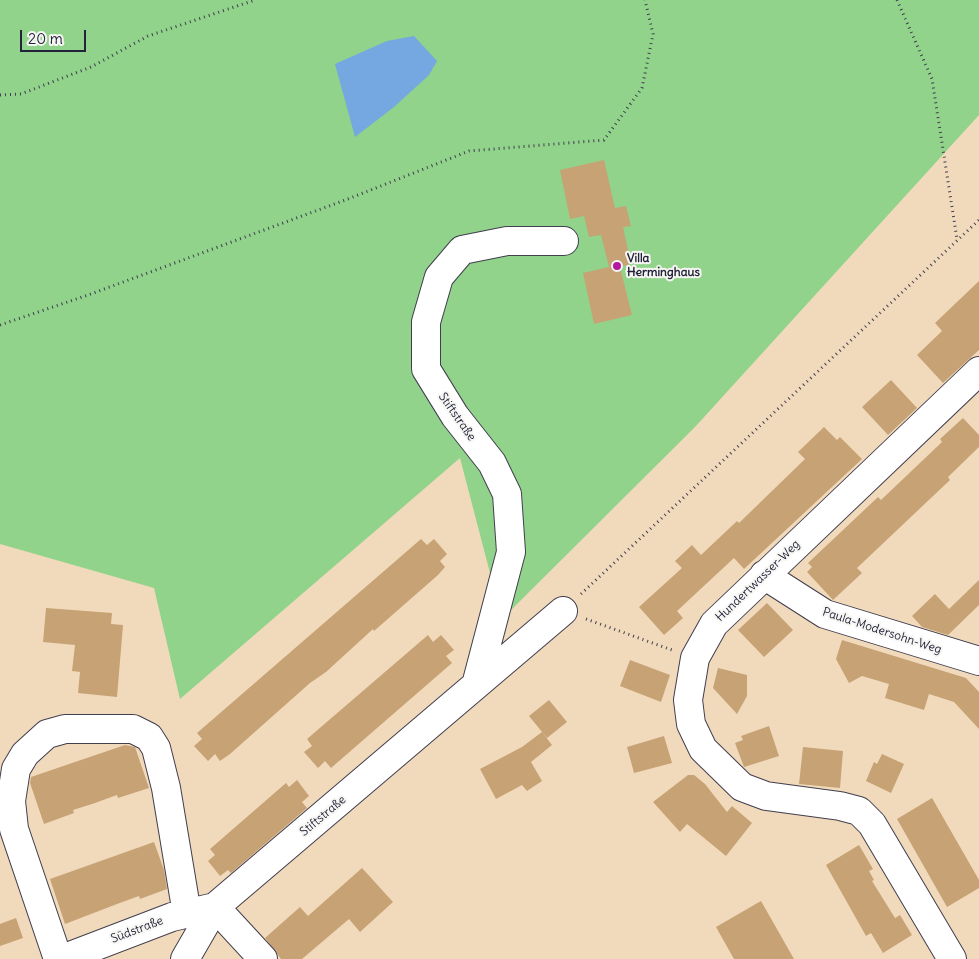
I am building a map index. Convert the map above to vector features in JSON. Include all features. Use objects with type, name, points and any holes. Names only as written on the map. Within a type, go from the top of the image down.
[{"type":"street","name":"Stiftstraße","points":[[476,686],[511,552],[507,494],[492,463],[455,416],[426,370],[426,322],[439,277],[462,250],[508,241],[564,241]]},
{"type":"street","name":"Hundertwasser-Weg","points":[[952,959],[872,824],[859,812],[840,806],[766,796],[742,787],[703,749],[690,724],[688,700],[695,658],[714,624],[979,371]]},
{"type":"street","name":"Paula-Modersohn-Weg","points":[[764,575],[825,614],[979,660]]},
{"type":"street","name":"Stiftstraße","points":[[186,959],[215,907],[563,612]]},
{"type":"street","points":[[58,959],[14,828],[11,801],[16,769],[25,754],[47,734],[65,729],[133,729],[149,736],[156,748],[166,788],[186,914]]},
{"type":"street","name":"Südstraße","points":[[62,959],[172,917],[215,907]]},
{"type":"street","points":[[215,907],[263,959]]},
{"type":"path","points":[[0,95],[21,94],[91,67],[148,36],[255,0]]},
{"type":"path","points":[[0,325],[88,295],[339,202],[469,151],[604,140],[642,88],[653,34],[645,0]]},
{"type":"path","points":[[897,0],[932,79],[958,240]]},
{"type":"path","points":[[695,658],[563,612],[979,220]]},
{"type":"green space","points":[[0,0],[979,0],[979,115],[695,427],[502,619],[460,458],[180,699],[154,588],[0,544]]},
{"type":"water","points":[[414,36],[437,61],[429,75],[394,107],[355,137],[335,64],[387,41]]},
{"type":"building","name":"Villa Herminghaus","points":[[604,160],[615,208],[626,206],[631,226],[623,227],[631,264],[620,267],[632,315],[594,324],[583,273],[609,267],[601,235],[589,237],[584,216],[570,219],[560,170]]},
{"type":"building","points":[[979,281],[979,350],[943,383],[917,355],[942,331],[935,323]]},
{"type":"building","points":[[891,380],[917,408],[888,435],[862,407]]},
{"type":"building","points":[[963,418],[979,435],[979,447],[948,477],[950,480],[857,568],[862,573],[833,600],[807,572],[812,567],[808,563],[878,497],[881,500],[942,442],[940,439]]},
{"type":"building","points":[[824,427],[837,440],[840,437],[862,459],[744,569],[734,558],[677,611],[683,618],[664,635],[639,607],[682,568],[675,561],[692,545],[701,555],[737,521],[739,523],[805,459],[798,452]]},
{"type":"building","points":[[421,539],[427,545],[434,539],[447,554],[440,561],[445,567],[438,575],[374,631],[373,629],[326,672],[310,683],[230,754],[220,761],[215,754],[208,761],[194,746],[202,739],[197,733]]},
{"type":"building","points":[[979,580],[979,605],[948,635],[922,627],[912,616],[935,594],[949,609]]},
{"type":"building","points":[[767,603],[793,630],[764,657],[738,630]]},
{"type":"building","points":[[46,608],[112,613],[111,624],[123,625],[117,697],[78,693],[80,672],[72,671],[75,645],[43,642]]},
{"type":"building","points":[[428,635],[433,642],[441,635],[454,650],[446,656],[452,663],[331,768],[325,761],[318,768],[304,752],[312,746],[307,739]]},
{"type":"building","points":[[842,640],[966,678],[979,692],[979,729],[954,702],[929,694],[924,710],[885,698],[889,684],[862,676],[849,683],[836,659]]},
{"type":"building","points":[[630,660],[670,675],[661,702],[620,686]]},
{"type":"building","points":[[718,668],[747,675],[747,696],[737,714],[713,688]]},
{"type":"building","points":[[549,700],[567,722],[547,738],[529,716]]},
{"type":"building","points":[[769,726],[779,756],[744,767],[735,743],[743,740],[741,736]]},
{"type":"building","points":[[542,732],[552,745],[531,762],[542,781],[527,791],[522,785],[496,799],[480,769],[522,747]]},
{"type":"building","points":[[664,736],[672,763],[634,773],[627,747]]},
{"type":"building","points":[[125,745],[135,747],[149,788],[118,798],[117,795],[73,810],[74,813],[44,824],[30,783],[31,777]]},
{"type":"building","points":[[803,747],[843,751],[840,788],[799,784]]},
{"type":"building","points":[[882,754],[904,764],[891,793],[866,781],[874,762],[877,764]]},
{"type":"building","points":[[688,775],[694,775],[705,784],[727,812],[732,806],[752,823],[726,856],[687,824],[680,832],[653,802]]},
{"type":"building","points":[[297,780],[309,796],[302,802],[307,808],[231,873],[228,870],[220,876],[208,861],[215,855],[210,849],[286,783],[289,787]]},
{"type":"building","points":[[932,798],[979,880],[979,888],[947,907],[897,819]]},
{"type":"building","points":[[154,842],[164,870],[167,889],[140,899],[139,896],[65,924],[50,879]]},
{"type":"building","points":[[859,845],[873,869],[869,871],[874,880],[872,881],[895,918],[900,915],[912,935],[883,953],[871,933],[866,936],[826,865]]},
{"type":"building","points":[[362,868],[393,902],[360,932],[349,919],[302,959],[281,959],[265,938],[300,907],[308,916]]},
{"type":"building","points":[[761,901],[794,959],[734,959],[716,927]]},
{"type":"building","points":[[16,918],[23,938],[0,946],[0,924]]},
{"type":"place","name":"Villa Herminghaus","points":[[617,266]]}]
